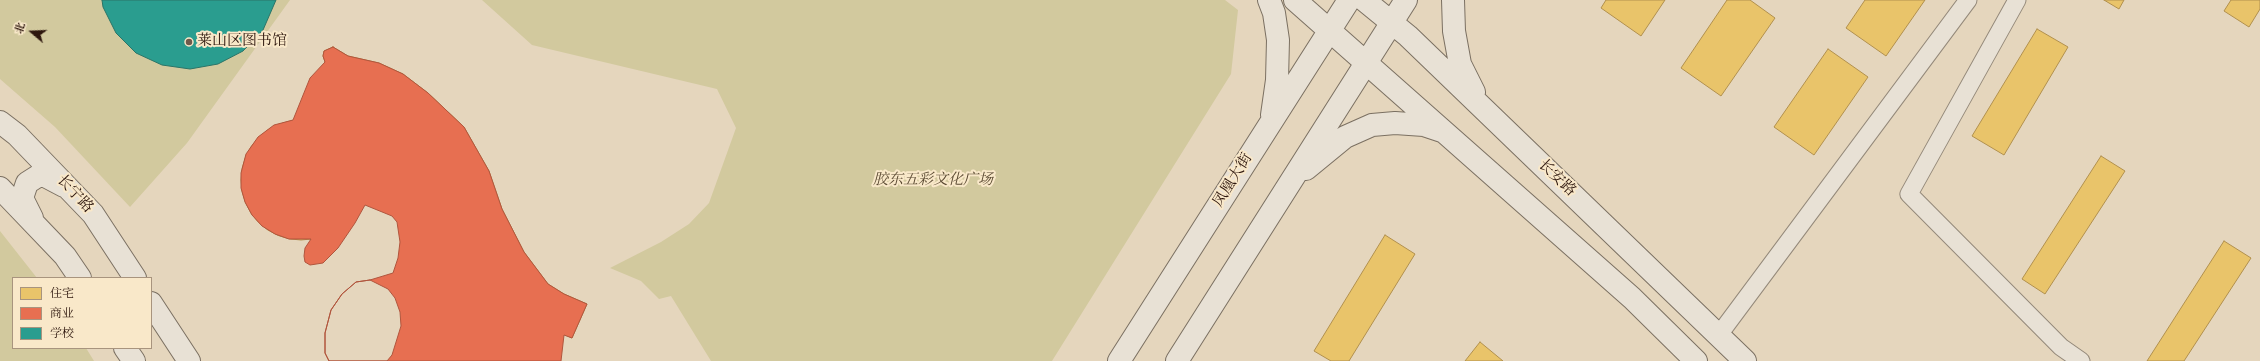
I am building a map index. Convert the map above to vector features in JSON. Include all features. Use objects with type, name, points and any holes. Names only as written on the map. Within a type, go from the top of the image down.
[{"type":"street","points":[[1269,0],[1274,13],[1278,40],[1277,80],[1272,122]]},
{"type":"street","points":[[1295,0],[1632,298],[1696,361]]},
{"type":"street","name":"凤凰大街","points":[[1119,361],[1349,0]]},
{"type":"street","name":"长安路","points":[[1364,0],[1408,36],[1745,361]]},
{"type":"street","points":[[1177,361],[1406,0]]},
{"type":"street","points":[[1452,0],[1454,31],[1460,64],[1480,106]]},
{"type":"street","points":[[1718,336],[1968,0]]},
{"type":"street","points":[[2017,0],[1909,194],[2061,347],[2081,361]]},
{"type":"street","name":"长宁路","points":[[0,122],[17,135],[93,214],[134,277]]},
{"type":"street","points":[[1290,183],[1345,137],[1372,125],[1395,123],[1424,125],[1447,133]]},
{"type":"street","points":[[37,227],[24,206],[22,198],[27,183],[38,176],[45,176],[67,187]]},
{"type":"street","points":[[0,188],[65,256],[79,277]]},
{"type":"street","points":[[152,305],[189,361]]},
{"type":"street","points":[[126,349],[134,361]]},
{"type":"green space","points":[[0,0],[290,0],[187,143],[130,207],[55,127],[0,79]]},
{"type":"green space","name":"胶东五彩文化广场","points":[[482,0],[1225,0],[1238,10],[1231,74],[1052,361],[711,361],[671,296],[659,299],[641,281],[610,268],[661,242],[689,224],[709,203],[736,128],[717,89],[532,45]]},
{"type":"green space","points":[[0,231],[36,277],[12,277],[12,349],[87,349],[94,361],[0,361]]},
{"type":"building: 住宅","points":[[1606,0],[1665,0],[1641,36],[1601,8]]},
{"type":"building: 住宅","points":[[1727,0],[1750,0],[1775,18],[1721,96],[1681,68]]},
{"type":"building: 住宅","points":[[1865,0],[1925,0],[1886,56],[1846,28]]},
{"type":"building: 住宅","points":[[2104,0],[2124,0],[2119,9]]},
{"type":"building: 住宅","points":[[2231,0],[2260,0],[2260,9],[2249,27],[2224,11]]},
{"type":"building: 住宅","points":[[2037,29],[2068,47],[2004,155],[1972,136]]},
{"type":"building: 住宅","points":[[333,47],[348,56],[379,63],[403,74],[428,93],[464,127],[489,171],[502,209],[524,252],[548,284],[564,294],[587,304],[572,338],[535,322],[519,308],[491,277],[477,257],[461,228],[453,193],[433,163],[410,138],[368,109],[318,92],[325,62],[323,56],[324,51]]},
{"type":"building: 住宅","points":[[1828,49],[1868,77],[1814,155],[1774,127]]},
{"type":"building: 住宅","points":[[301,120],[313,121],[324,125],[334,130],[343,138],[351,147],[356,157],[360,168],[360,192],[356,203],[351,213],[343,222],[334,230],[324,235],[313,239],[301,240],[289,239],[278,235],[268,230],[259,222],[251,213],[246,203],[242,192],[241,180],[242,168],[246,157],[251,147],[259,138],[268,130],[278,125],[289,121]]},
{"type":"building: 住宅","points":[[2101,156],[2125,171],[2045,294],[2022,279]]},
{"type":"building: 住宅","points":[[1385,235],[1415,254],[1349,361],[1331,361],[1314,351]]},
{"type":"building: 住宅","points":[[2224,241],[2251,258],[2184,361],[2147,361]]},
{"type":"building: 住宅","points":[[1480,342],[1503,361],[1465,361]]},
{"type":"building: 商业","points":[[333,47],[348,56],[379,63],[403,74],[428,93],[464,127],[489,171],[502,209],[524,252],[548,284],[564,294],[587,304],[572,338],[564,335],[561,361],[329,361],[325,353],[325,333],[331,310],[342,294],[356,282],[370,280],[393,273],[398,258],[400,242],[397,222],[392,216],[365,205],[338,248],[323,263],[310,265],[305,262],[304,256],[305,248],[311,239],[289,239],[275,234],[262,226],[252,215],[245,202],[241,188],[241,173],[246,154],[258,137],[274,125],[293,120],[310,78],[325,62],[323,56],[324,51]]},
{"type":"building: 商业","points":[[370,280],[388,289],[395,298],[400,312],[401,326],[392,355],[387,361],[329,361],[325,353],[325,333],[331,310],[342,294],[356,282]]},
{"type":"building: 学校","name":"莱山区图书馆","points":[[102,0],[276,0],[263,30],[243,51],[218,64],[190,69],[162,65],[136,53],[116,33],[103,7]]},
{"type":"place","name":"莱山区图书馆","points":[[189,42]]}]
